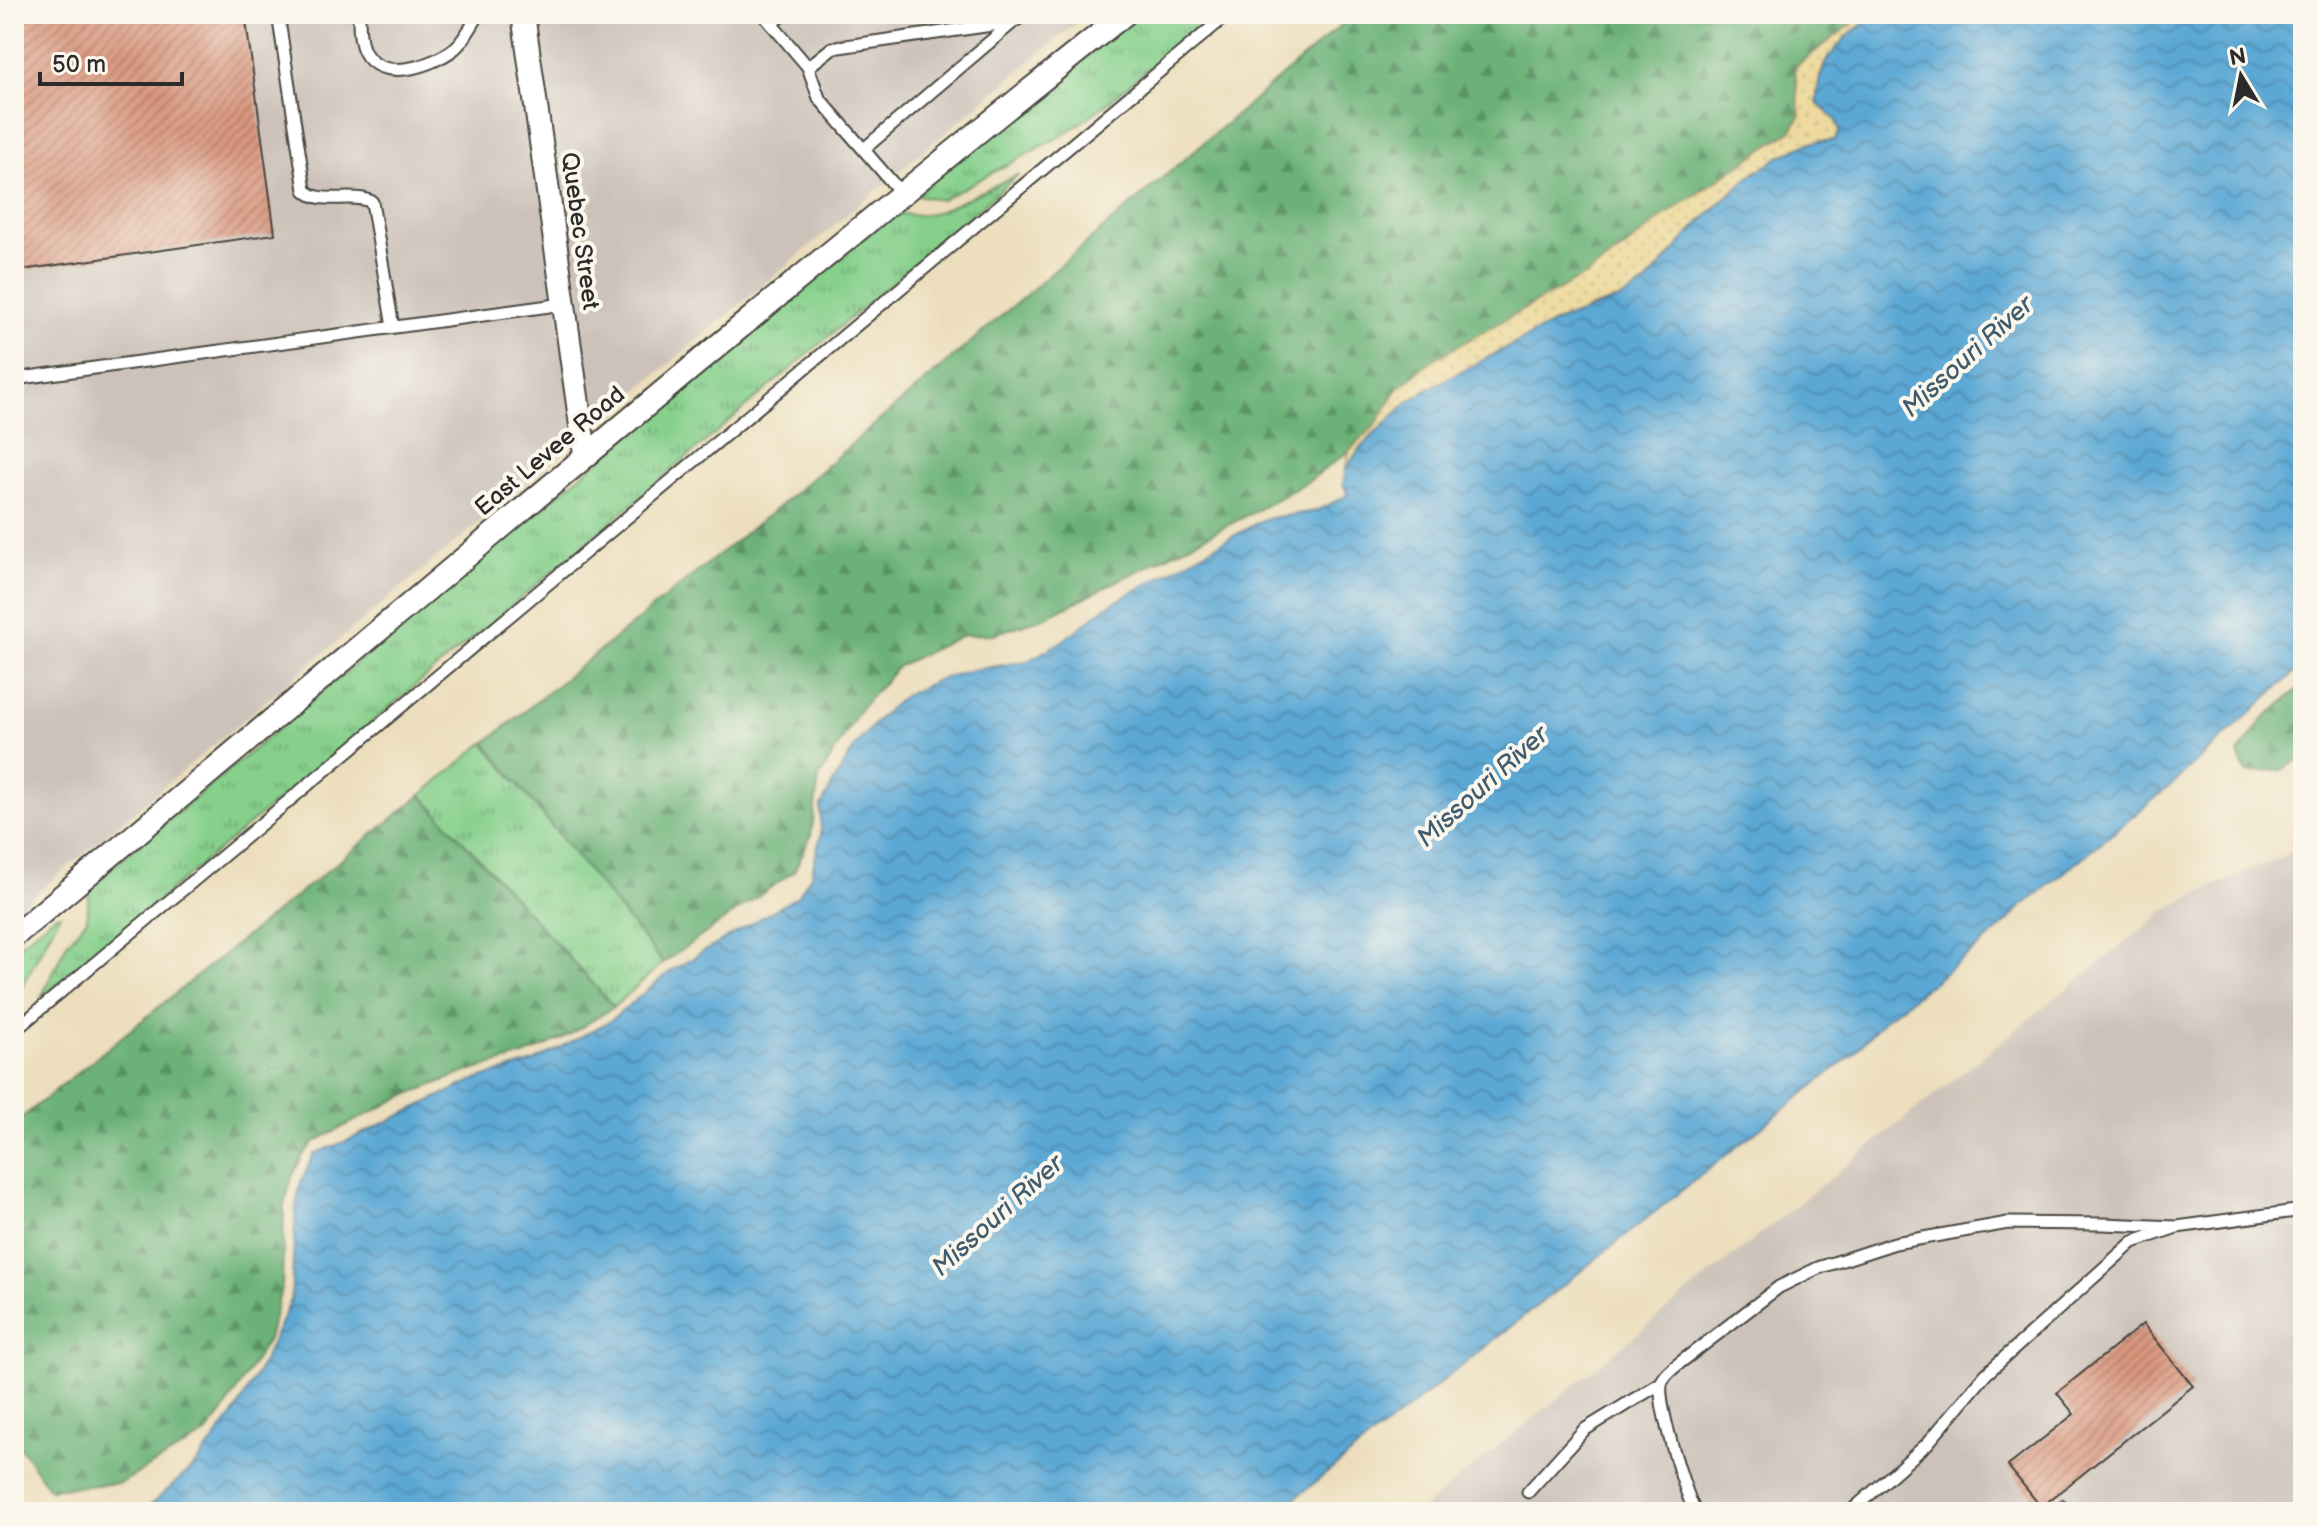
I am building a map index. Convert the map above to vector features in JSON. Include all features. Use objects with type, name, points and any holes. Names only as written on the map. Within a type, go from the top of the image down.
[{"type":"street","name":"Quebec Street","points":[[523,14],[585,454]]},
{"type":"street","name":"East Levee Road","points":[[14,936],[211,773],[585,454],[1125,14]]},
{"type":"lane","points":[[278,14],[305,190],[314,197],[363,198],[372,202],[393,327]]},
{"type":"lane","points":[[359,14],[360,41],[366,55],[382,67],[407,70],[433,62],[456,48],[479,14]]},
{"type":"lane","points":[[784,14],[767,18],[808,67],[819,98],[902,194]]},
{"type":"lane","points":[[864,149],[1026,14]]},
{"type":"lane","points":[[14,1031],[1228,14]]},
{"type":"lane","points":[[808,67],[832,48],[1013,22]]},
{"type":"lane","points":[[14,379],[564,304]]},
{"type":"lane","points":[[1528,1492],[1584,1430],[1661,1383],[1667,1373],[1779,1287],[1859,1253],[1932,1235],[2008,1223],[2177,1227],[2303,1210]]},
{"type":"lane","points":[[1858,1510],[1927,1444],[1986,1374],[2133,1242],[2177,1227]]},
{"type":"lane","points":[[1661,1383],[1679,1472],[1695,1512]]},
{"type":"shaded area","points":[[14,14],[1087,14],[14,912]]},
{"type":"shaded area","points":[[2303,847],[2303,1512],[1418,1512],[2167,909]]},
{"type":"green space","points":[[1135,14],[1214,14],[1100,109],[1065,134],[941,200],[916,195]]},
{"type":"green space","points":[[1354,14],[1865,14],[1795,66],[1800,118],[1792,130],[1695,195],[1588,274],[1431,361],[1397,390],[1376,425],[1349,451],[1309,481],[1044,618],[994,634],[963,635],[898,666],[861,708],[819,778],[811,836],[794,871],[663,963],[485,743],[784,502]]},
{"type":"green space","points":[[1019,174],[584,545],[41,998],[67,943],[87,919],[89,892],[95,882],[893,214],[923,215],[940,211]]},
{"type":"green space","points":[[2303,684],[2303,757],[2282,770],[2246,773],[2238,754],[2261,722]]},
{"type":"green space","points":[[484,743],[663,963],[614,1007],[421,795]]},
{"type":"green space","points":[[421,795],[614,1007],[567,1036],[524,1056],[467,1072],[399,1098],[314,1142],[292,1177],[284,1206],[282,1286],[268,1339],[226,1408],[206,1434],[121,1483],[49,1489],[14,1438],[14,1124]]},
{"type":"green space","points":[[60,914],[14,1002],[14,949]]},
{"type":"sand","points":[[1865,14],[1878,14],[1844,40],[1821,75],[1817,103],[1836,120],[1840,131],[1835,140],[1808,143],[1779,157],[1746,179],[1696,226],[1645,284],[1622,298],[1591,308],[1433,386],[1388,421],[1360,448],[1346,469],[1349,451],[1376,425],[1397,390],[1431,361],[1588,274],[1664,216],[1792,130],[1800,117],[1795,67]]},
{"type":"water","name":"Missouri River","points":[[1904,13],[1923,18],[1933,14],[2303,14],[2303,665],[2164,791],[2018,910],[1995,934],[1884,1020],[1852,1055],[1278,1512],[143,1512],[196,1464],[236,1411],[261,1366],[291,1300],[296,1206],[301,1181],[314,1154],[472,1081],[534,1062],[610,1021],[671,971],[798,896],[811,875],[821,834],[820,808],[833,783],[856,745],[881,716],[904,696],[937,680],[972,670],[1028,661],[1064,640],[1106,607],[1264,519],[1316,511],[1348,495],[1343,484],[1346,469],[1360,448],[1408,402],[1558,321],[1622,298],[1645,284],[1696,226],[1746,179],[1779,157],[1808,143],[1835,140],[1840,131],[1836,120],[1817,103],[1821,75],[1844,40],[1878,14]]},
{"type":"building","points":[[14,14],[245,14],[275,234],[14,271]]},
{"type":"building","points":[[2143,1324],[2193,1386],[2041,1507],[2008,1466],[2074,1414],[2057,1393]]},
{"type":"building","points":[[2063,1499],[2074,1512],[2047,1512]]}]
